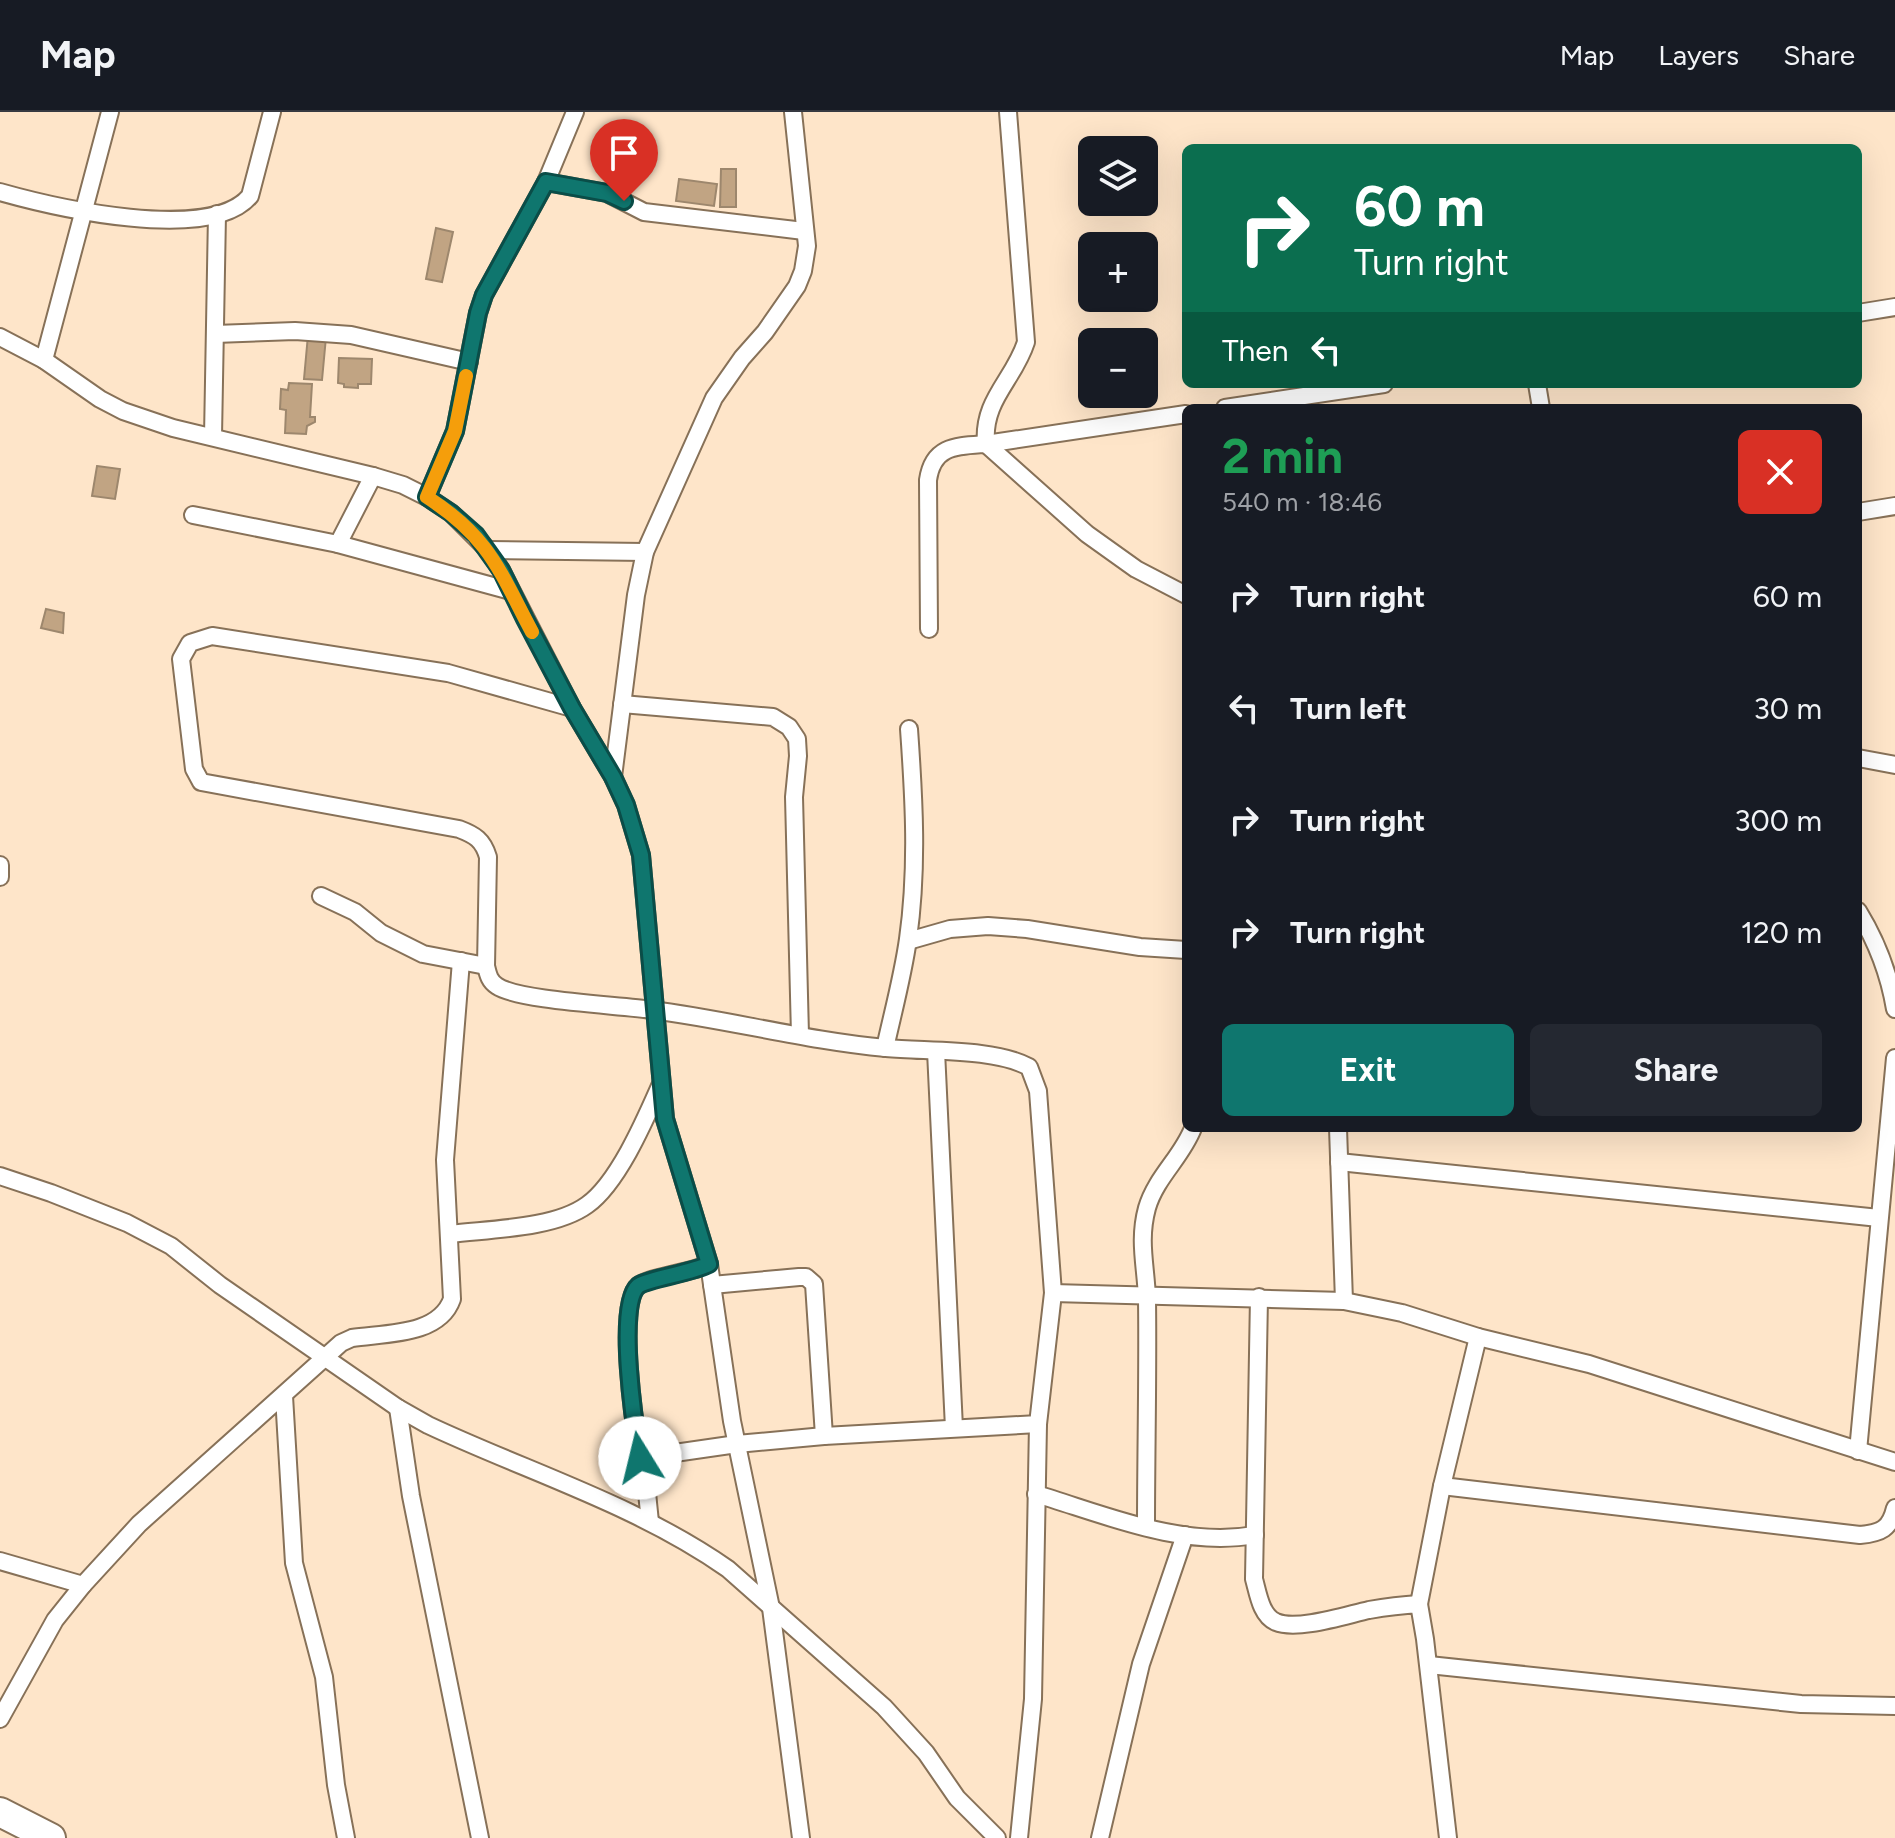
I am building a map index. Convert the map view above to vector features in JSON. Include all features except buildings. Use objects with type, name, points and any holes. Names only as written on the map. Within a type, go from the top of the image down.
[{"type":"highway","points":[[0,1812],[51,1838]]},
{"type":"street","points":[[44,360],[110,112]]},
{"type":"street","points":[[0,192],[84,213],[148,220],[217,214],[241,207],[250,196],[272,112]]},
{"type":"street","points":[[427,497],[455,431],[484,295],[546,182],[575,112]]},
{"type":"street","points":[[613,777],[636,595],[645,552],[714,398],[797,286],[807,256],[793,112]]},
{"type":"street","points":[[1008,112],[1026,342],[1021,358],[989,410],[985,427],[986,444],[1087,534],[1136,569],[1182,593]]},
{"type":"street","points":[[546,182],[607,193],[644,212],[804,231]]},
{"type":"street","points":[[213,437],[217,214]]},
{"type":"street","points":[[1862,312],[1895,307]]},
{"type":"street","points":[[215,334],[295,331],[351,335],[469,362]]},
{"type":"street","points":[[0,337],[44,360],[123,411],[173,428],[373,476],[427,497],[451,513],[488,550],[501,570],[572,708],[613,777],[626,805],[641,855],[660,1084],[673,1152],[709,1264],[737,1444],[771,1608],[801,1838]]},
{"type":"street","points":[[1252,404],[1358,388]]},
{"type":"street","points":[[929,629],[930,466],[941,453],[956,446],[1182,415]]},
{"type":"street","points":[[338,544],[373,476]]},
{"type":"street","points":[[1862,511],[1895,506]]},
{"type":"street","points":[[193,515],[338,544],[511,591]]},
{"type":"street","points":[[488,550],[645,552]]},
{"type":"street","points":[[572,708],[448,673],[212,636],[190,643],[181,659],[194,769],[201,782],[459,829],[474,835],[485,845],[488,857],[486,966],[488,978],[497,987],[524,995],[655,1010],[885,1048],[1017,1060],[1029,1067],[1035,1077],[1053,1293],[1038,1424],[1033,1699],[1019,1838]]},
{"type":"street","points":[[622,704],[773,717],[789,727],[797,739],[794,797],[800,1035]]},
{"type":"street","points":[[885,1048],[908,941],[914,885],[915,819],[909,729]]},
{"type":"street","points":[[1862,759],[1895,765]]},
{"type":"street","points":[[0,865],[0,877]]},
{"type":"street","points":[[321,896],[355,912],[381,933],[423,954],[486,966]]},
{"type":"street","points":[[1862,918],[1874,938],[1890,980],[1895,1009]]},
{"type":"street","points":[[908,941],[950,929],[988,926],[1182,950]]},
{"type":"street","points":[[0,1719],[55,1620],[139,1524],[341,1343],[352,1338],[425,1326],[448,1311],[452,1299],[445,1160],[461,961]]},
{"type":"street","points":[[936,1051],[954,1428]]},
{"type":"street","points":[[1858,1451],[1895,1058]]},
{"type":"street","points":[[450,1234],[551,1220],[586,1206],[597,1196],[633,1145],[660,1084]]},
{"type":"street","points":[[1146,1527],[1147,1295],[1141,1249],[1148,1206],[1157,1185],[1191,1132]]},
{"type":"street","points":[[1338,1132],[1344,1301]]},
{"type":"street","points":[[1339,1162],[1879,1218]]},
{"type":"street","points":[[0,1176],[127,1223],[171,1246],[220,1285],[398,1408],[457,1439],[650,1522],[701,1550],[728,1569],[884,1707],[926,1753],[957,1798],[997,1838]]},
{"type":"street","points":[[650,1522],[628,1352],[631,1297],[637,1287],[646,1282],[685,1274],[709,1264]]},
{"type":"street","points":[[712,1285],[799,1277],[806,1277],[814,1284],[824,1436]]},
{"type":"street","points":[[1053,1293],[1344,1301],[1402,1313],[1478,1337],[1589,1364],[1895,1462]]},
{"type":"street","points":[[1259,1297],[1254,1579],[1265,1612],[1275,1622],[1303,1624],[1392,1606],[1419,1604]]},
{"type":"street","points":[[1448,1838],[1429,1665],[1419,1604],[1442,1486],[1478,1337]]},
{"type":"street","points":[[284,1396],[294,1563],[324,1677],[336,1785],[346,1838]]},
{"type":"street","points":[[398,1408],[411,1496],[480,1838]]},
{"type":"street","points":[[640,1458],[824,1436],[1038,1424]]},
{"type":"street","points":[[1442,1486],[1860,1535],[1884,1530],[1895,1508]]},
{"type":"street","points":[[1036,1494],[1146,1527],[1185,1535],[1215,1539],[1255,1535]]},
{"type":"street","points":[[1100,1838],[1141,1664],[1185,1535]]},
{"type":"street","points":[[0,1561],[83,1585]]},
{"type":"street","points":[[1429,1665],[1801,1704],[1895,1706]]},
{"type":"slow traffic","points":[[466,376],[455,431],[427,497],[451,513],[488,550],[532,632]]},
{"type":"route","points":[[624,201],[607,193],[546,182],[484,295],[455,431],[427,497],[476,535],[501,570],[572,708],[613,777],[626,805],[641,855],[665,1119],[709,1264],[685,1274],[646,1282],[637,1287],[631,1297],[628,1352],[640,1458]]}]
